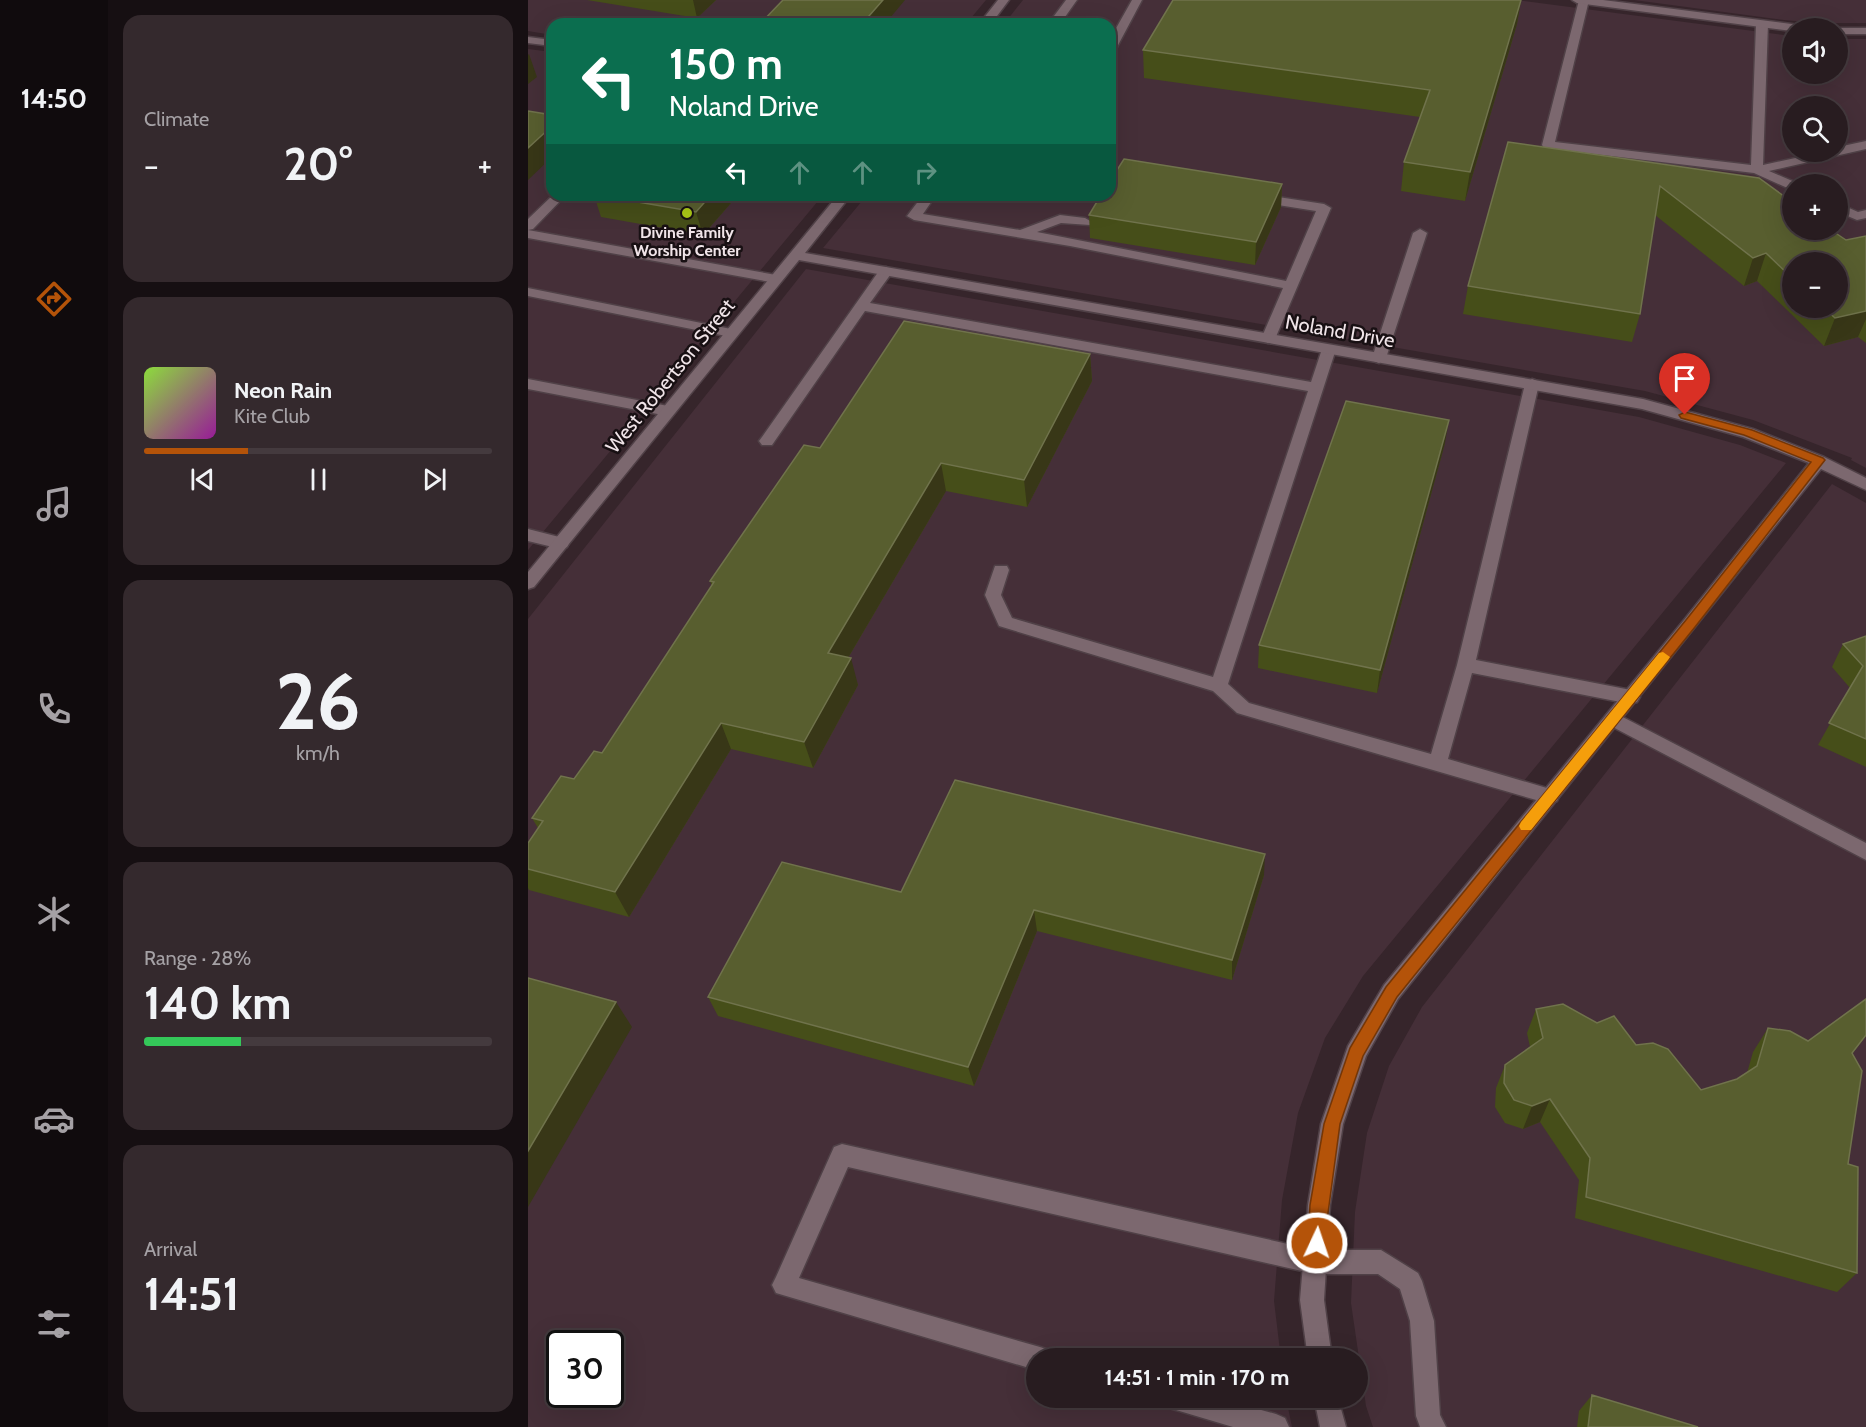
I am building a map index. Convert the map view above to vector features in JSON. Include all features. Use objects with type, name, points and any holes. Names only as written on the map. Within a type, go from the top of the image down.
[{"type":"street","points":[[990,18],[1004,0]]},
{"type":"street","points":[[1058,18],[1072,0]]},
{"type":"street","points":[[1116,38],[1137,0]]},
{"type":"street","points":[[1577,0],[1616,2],[1782,26]]},
{"type":"street","points":[[1584,0],[1548,145],[1756,170],[1782,182]]},
{"type":"street","points":[[1756,170],[1762,24]]},
{"type":"street","points":[[1848,31],[1866,31]]},
{"type":"street","points":[[528,40],[546,42]]},
{"type":"street","points":[[1848,149],[1866,145]]},
{"type":"street","points":[[1756,170],[1790,162]]},
{"type":"street","points":[[1245,195],[1324,208],[1268,339]]},
{"type":"street","points":[[528,226],[554,201]]},
{"type":"street","name":"West Robertson Street","points":[[528,583],[840,201]]},
{"type":"street","points":[[925,201],[914,216],[1108,245],[1291,286]]},
{"type":"street","points":[[1848,212],[1857,216],[1866,214]]},
{"type":"street","points":[[1021,233],[1060,219],[1084,222]]},
{"type":"street","points":[[1379,358],[1420,233]]},
{"type":"street","points":[[528,234],[776,279]]},
{"type":"street","name":"Noland Drive","points":[[795,255],[1643,404],[1748,433],[1819,460],[1864,483]]},
{"type":"street","points":[[767,441],[886,271]]},
{"type":"street","points":[[528,292],[731,333]]},
{"type":"street","points":[[862,306],[1316,388]]},
{"type":"street","points":[[1219,686],[1329,349]]},
{"type":"street","points":[[528,384],[669,411]]},
{"type":"street","points":[[1437,764],[1466,665],[1532,384]]},
{"type":"street","points":[[1319,1348],[1312,1300],[1319,1205],[1332,1124],[1356,1053],[1391,992],[1631,697],[1819,460]]},
{"type":"street","points":[[528,535],[561,543]]},
{"type":"street","points":[[1000,570],[993,595],[1005,622],[1219,686],[1243,708],[1550,796]]},
{"type":"street","points":[[1466,665],[1631,697]]},
{"type":"street","points":[[1613,719],[1866,852]]},
{"type":"street","points":[[1026,1355],[784,1285],[842,1155],[1315,1262],[1381,1262],[1410,1281],[1422,1321],[1428,1416],[1434,1427]]},
{"type":"street","points":[[1210,1408],[1276,1427]]},
{"type":"street","points":[[1328,1408],[1333,1427]]},
{"type":"shaded area","points":[[528,0],[986,0],[971,18],[546,18],[546,34],[528,31]]},
{"type":"shaded area","points":[[1023,0],[1517,0],[1782,35],[1782,84],[1848,84],[1848,39],[1866,39],[1866,468],[1851,460],[1852,458],[1753,420],[1645,391],[823,248],[862,201],[1116,201],[1116,18],[1009,18]]},
{"type":"shaded area","points":[[1634,0],[1866,0],[1866,23],[1848,23],[1848,18],[1782,20]]},
{"type":"shaded area","points":[[528,49],[546,51],[546,201],[818,201],[528,550]]},
{"type":"shaded area","points":[[806,269],[1639,417],[1740,445],[1786,463],[1363,976],[1325,1038],[1298,1113],[1282,1200],[1274,1301],[1280,1348],[1026,1348],[1026,1408],[1288,1408],[1292,1427],[528,1427],[528,619]]},
{"type":"shaded area","points":[[1832,484],[1866,503],[1866,1427],[1373,1427],[1367,1408],[1368,1348],[1358,1348],[1351,1303],[1355,1212],[1367,1133],[1389,1066],[1422,1007]]},
{"type":"building","points":[[783,0],[883,0],[867,18],[766,18]]},
{"type":"building","points":[[1173,0],[1521,0],[1470,172],[1404,162],[1430,90],[1143,50]]},
{"type":"building","points":[[528,111],[546,114],[546,132],[528,148]]},
{"type":"building","points":[[1508,142],[1759,178],[1782,195],[1782,240],[1848,240],[1866,236],[1866,311],[1848,315],[1848,252],[1782,252],[1782,268],[1766,253],[1753,258],[1660,186],[1640,314],[1468,286]]},
{"type":"building","points":[[1124,159],[1282,184],[1256,242],[1089,215],[1097,201],[1116,201],[1116,172]]},
{"type":"building","points":[[632,201],[706,201],[696,212]]},
{"type":"building","points":[[904,321],[1090,354],[1024,480],[941,463],[828,653],[851,658],[804,742],[721,723],[615,892],[528,869],[528,843],[543,821],[532,818],[561,776],[574,779],[594,751],[602,753],[714,582],[710,581],[804,445],[820,448]]},
{"type":"building","points":[[1346,401],[1449,420],[1380,670],[1259,645]]},
{"type":"building","points":[[1866,636],[1866,739],[1829,723],[1863,666],[1843,644]]},
{"type":"building","points":[[955,780],[1265,854],[1232,960],[1034,910],[968,1067],[708,997],[782,862],[901,892]]},
{"type":"building","points":[[528,978],[616,1002],[528,1151]]},
{"type":"building","points":[[1866,999],[1866,1035],[1852,1053],[1862,1071],[1848,1164],[1858,1167],[1857,1273],[1586,1197],[1590,1158],[1550,1099],[1532,1106],[1514,1100],[1504,1083],[1505,1065],[1543,1038],[1536,1009],[1563,1004],[1597,1023],[1614,1016],[1636,1045],[1653,1043],[1668,1049],[1701,1090],[1737,1079],[1757,1066],[1768,1028],[1790,1031],[1808,1041]]},
{"type":"building","points":[[1592,1395],[1698,1427],[1588,1427]]},
{"type":"slow traffic","points":[[1526,826],[1663,657]]},
{"type":"place","name":"Divine Family Worship Center","points":[[687,213]]},
{"type":"route","points":[[1317,1243],[1319,1205],[1332,1124],[1356,1053],[1391,992],[1690,624],[1819,460],[1748,433],[1685,415]]}]
